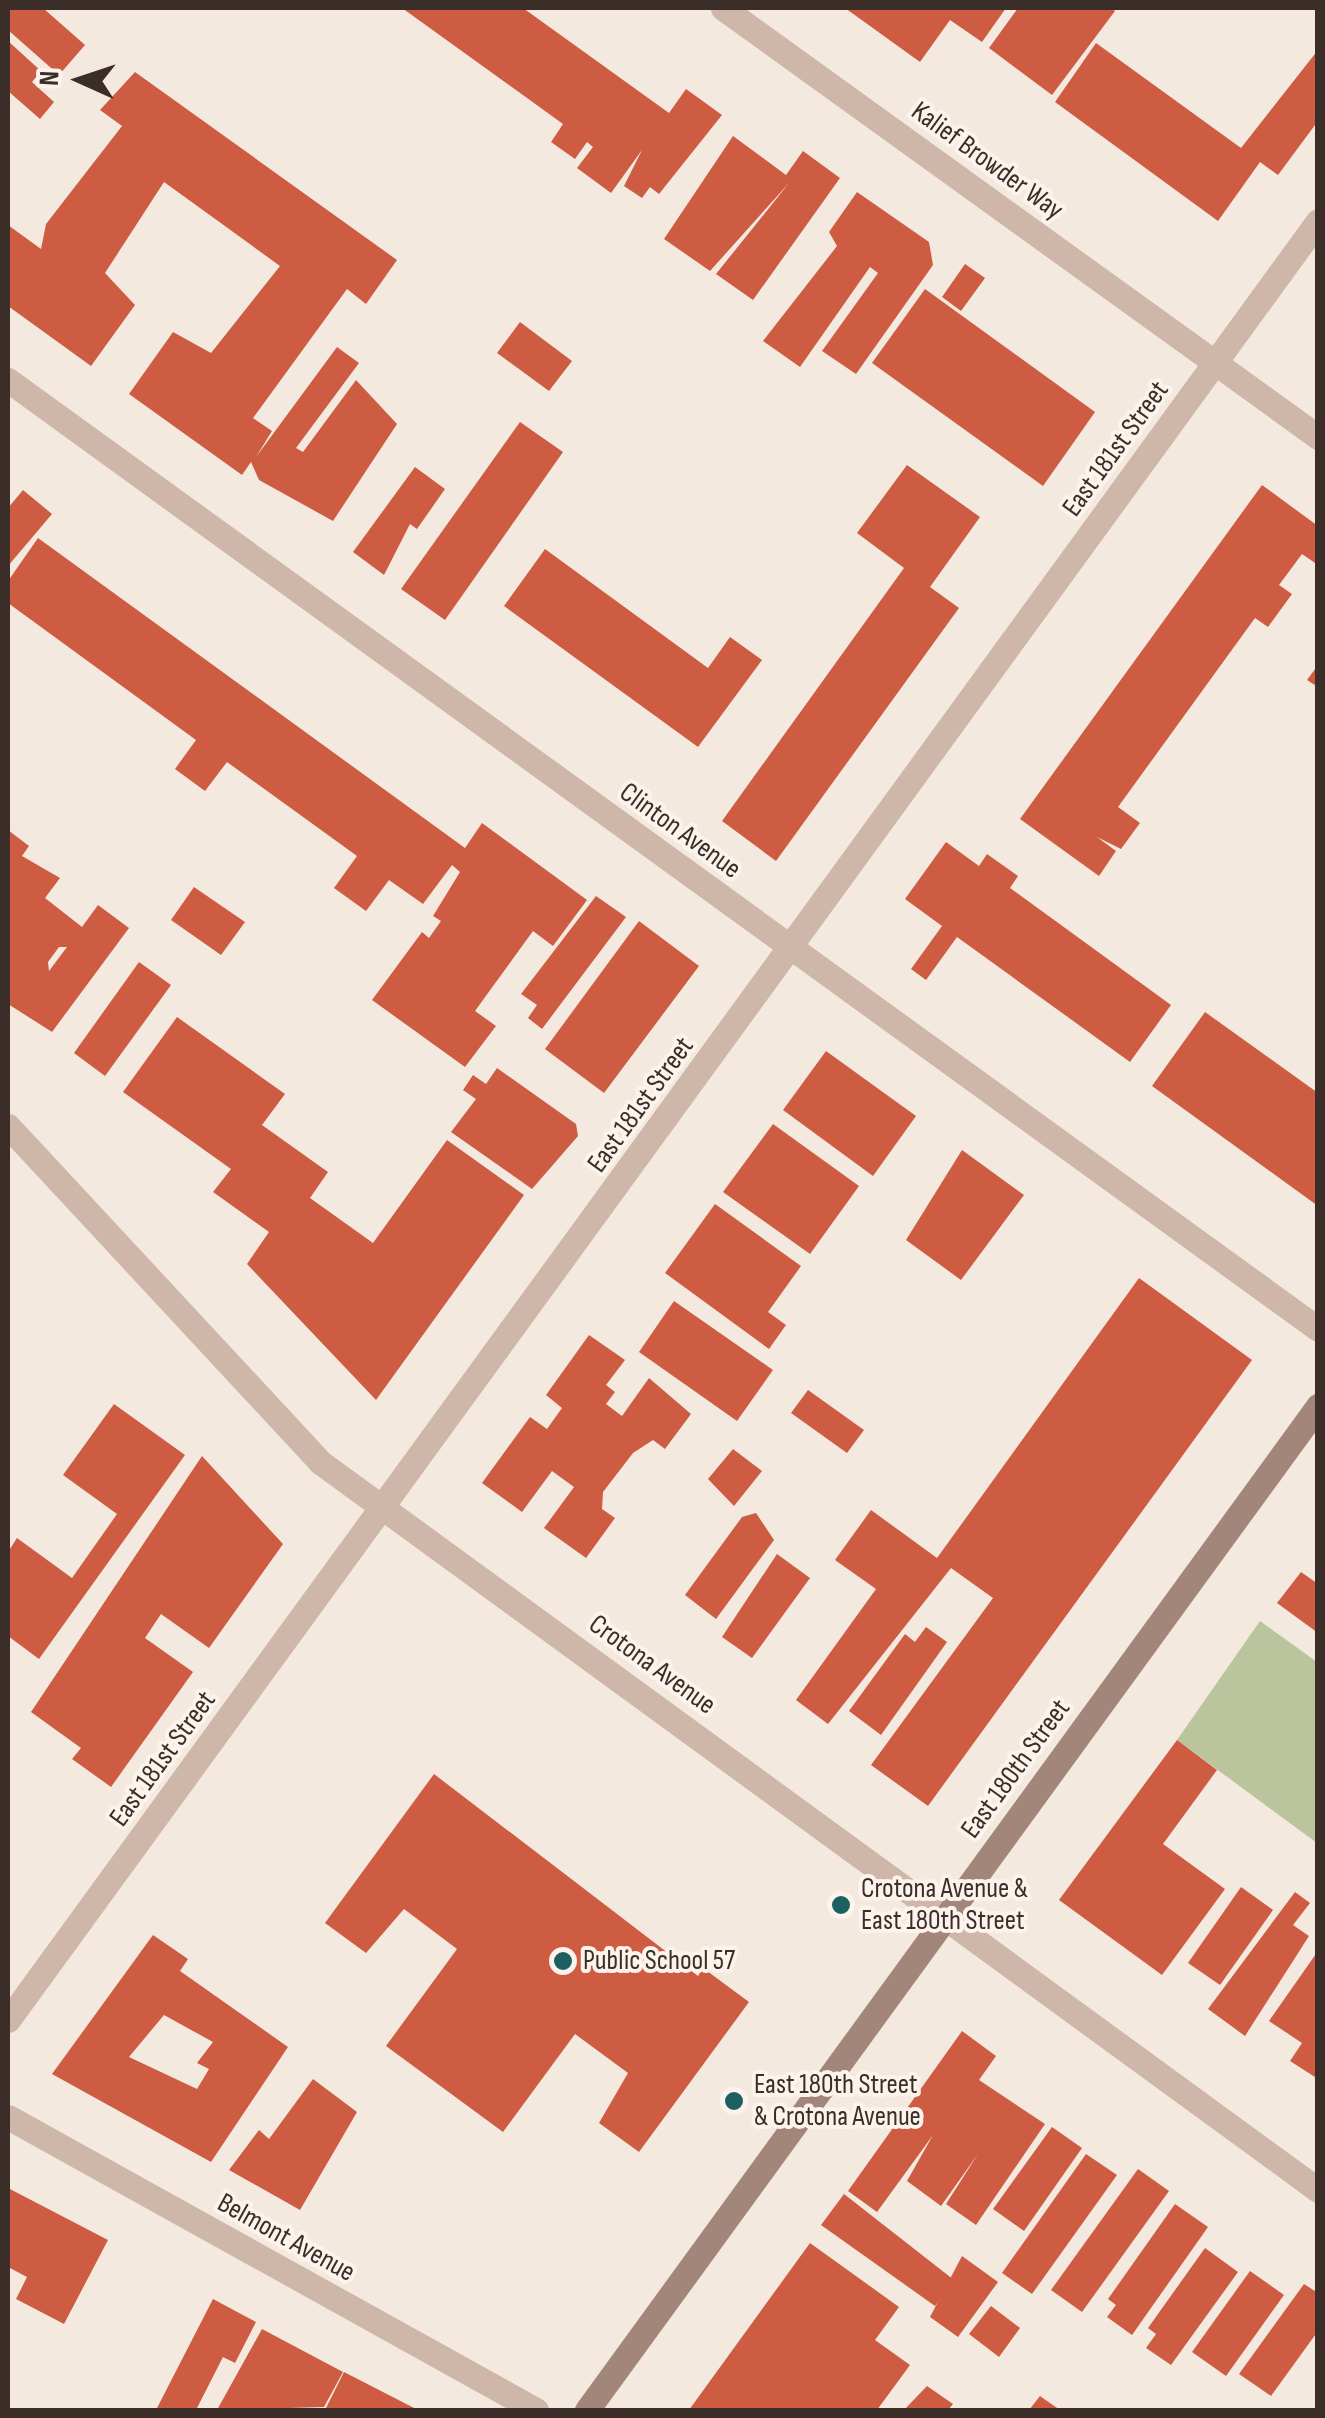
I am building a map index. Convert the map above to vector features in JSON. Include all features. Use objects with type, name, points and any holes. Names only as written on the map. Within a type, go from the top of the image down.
[{"type":"main road","name":"East 180th Street","points":[[587,2410],[1318,1406]]},
{"type":"street","name":"Kalief Browder Way","points":[[724,8],[1318,437]]},
{"type":"street","name":"East 181st Street","points":[[8,2020],[385,1508],[1318,221]]},
{"type":"street","name":"Clinton Avenue","points":[[8,380],[1318,1329]]},
{"type":"street","name":"Crotona Avenue","points":[[8,1126],[320,1462],[1318,2190]]},
{"type":"street","name":"Belmont Avenue","points":[[8,2117],[536,2410]]},
{"type":"green space","points":[[1260,1621],[1317,1662],[1317,1843],[1177,1740]]},
{"type":"building","points":[[8,8],[43,8],[85,45],[59,75],[8,30]]},
{"type":"building","points":[[402,8],[523,8],[669,113],[686,89],[722,115],[659,194],[650,187],[642,198],[624,186],[642,150],[611,193],[577,168],[593,147],[587,142],[575,159],[551,142],[563,124]]},
{"type":"building","points":[[845,8],[1006,8],[982,42],[950,20],[920,62]]},
{"type":"building","points":[[1018,8],[1115,11],[1052,95],[989,48]]},
{"type":"building","points":[[8,41],[41,71],[32,82],[54,102],[40,119],[8,91]]},
{"type":"building","points":[[1096,43],[1241,148],[1318,50],[1318,121],[1278,175],[1260,162],[1218,221],[1055,102]]},
{"type":"building","points":[[135,72],[397,260],[366,304],[347,289],[253,418],[272,431],[256,457],[337,347],[359,363],[296,448],[303,452],[356,380],[397,424],[333,521],[259,480],[251,462],[242,475],[129,394],[173,332],[211,353],[280,266],[164,182],[105,273],[135,305],[91,366],[8,306],[8,225],[41,249],[46,224],[122,126],[100,110]]},
{"type":"building","points":[[733,136],[786,175],[803,151],[840,178],[753,300],[716,274],[789,183],[710,271],[664,239]]},
{"type":"building","points":[[857,192],[929,242],[933,265],[856,374],[822,351],[878,273],[870,267],[800,367],[763,341],[837,246],[829,232]]},
{"type":"building","points":[[965,264],[985,278],[961,311],[942,297]]},
{"type":"building","points":[[925,289],[1095,412],[1043,486],[872,363]]},
{"type":"building","points":[[520,322],[572,361],[549,391],[497,353]]},
{"type":"building","points":[[520,422],[563,452],[445,620],[401,589]]},
{"type":"building","points":[[907,465],[980,517],[930,587],[959,608],[776,861],[722,821],[904,568],[857,533]]},
{"type":"building","points":[[415,467],[445,489],[417,529],[410,524],[384,575],[353,552]]},
{"type":"building","points":[[1262,485],[1318,526],[1318,565],[1302,554],[1279,585],[1292,594],[1268,627],[1255,618],[1118,807],[1140,823],[1121,849],[1097,837],[1116,851],[1099,876],[1020,819]]},
{"type":"building","points":[[23,490],[52,514],[8,566],[8,508]]},
{"type":"building","points":[[38,538],[465,848],[482,823],[587,900],[553,946],[533,931],[475,1011],[496,1026],[465,1067],[372,1000],[422,932],[429,938],[441,921],[433,916],[460,872],[452,865],[423,904],[389,880],[366,911],[334,888],[357,856],[227,762],[205,791],[175,769],[196,740],[8,603],[8,581]]},
{"type":"building","points":[[545,549],[708,668],[730,637],[762,660],[698,747],[504,606]]},
{"type":"building","points":[[1318,665],[1318,687],[1307,680]]},
{"type":"building","points":[[8,830],[29,846],[22,856],[60,878],[45,898],[82,927],[98,905],[129,928],[52,1032],[8,1004]],"holes":[[[59,947],[67,947],[49,971],[48,962]]]},
{"type":"building","points":[[946,842],[979,866],[987,854],[1018,876],[1010,888],[1171,1005],[1130,1062],[957,937],[926,980],[911,969],[942,926],[905,899]]},
{"type":"building","points":[[194,887],[245,922],[221,955],[171,920]]},
{"type":"building","points":[[596,896],[626,917],[542,1029],[528,1018],[537,1005],[521,994]]},
{"type":"building","points":[[639,921],[699,966],[604,1093],[545,1049]]},
{"type":"building","points":[[139,962],[171,985],[105,1076],[74,1053]]},
{"type":"building","points":[[1205,1012],[1318,1093],[1318,1206],[1152,1086]]},
{"type":"building","points":[[177,1017],[285,1094],[262,1125],[328,1172],[310,1198],[373,1243],[447,1140],[524,1195],[376,1400],[247,1264],[269,1232],[213,1192],[231,1169],[123,1092]]},
{"type":"building","points":[[826,1051],[916,1116],[873,1176],[783,1110]]},
{"type":"building","points":[[497,1068],[576,1124],[578,1136],[532,1189],[451,1132],[476,1099],[463,1090],[473,1075],[486,1084]]},
{"type":"building","points":[[773,1124],[859,1186],[810,1254],[723,1192]]},
{"type":"building","points":[[962,1150],[1024,1195],[961,1280],[906,1240]]},
{"type":"building","points":[[715,1204],[801,1266],[768,1312],[786,1325],[769,1349],[665,1273]]},
{"type":"building","points":[[1139,1278],[1252,1360],[928,1806],[871,1765],[993,1598],[951,1568],[828,1724],[796,1700],[876,1589],[835,1560],[871,1510],[937,1558]]},
{"type":"building","points":[[674,1301],[773,1370],[737,1421],[639,1352]]},
{"type":"building","points":[[589,1335],[625,1360],[606,1385],[615,1392],[606,1404],[622,1416],[649,1378],[691,1414],[665,1449],[653,1440],[633,1453],[603,1492],[602,1509],[615,1518],[586,1558],[544,1528],[574,1487],[552,1471],[522,1512],[482,1483],[530,1417],[547,1429],[562,1408],[546,1395]]},
{"type":"building","points":[[808,1390],[864,1430],[847,1453],[791,1413]]},
{"type":"building","points":[[114,1404],[185,1455],[39,1659],[8,1636],[8,1552],[17,1538],[72,1578],[117,1514],[63,1475]]},
{"type":"building","points":[[733,1449],[762,1471],[734,1506],[708,1479]]},
{"type":"building","points":[[202,1456],[283,1544],[209,1648],[161,1614],[145,1638],[193,1672],[111,1787],[72,1759],[81,1748],[31,1712]]},
{"type":"building","points":[[756,1513],[774,1540],[716,1619],[685,1595],[742,1517]]},
{"type":"building","points":[[777,1554],[810,1578],[752,1658],[722,1637]]},
{"type":"building","points":[[1301,1572],[1318,1584],[1318,1633],[1277,1603]]},
{"type":"building","points":[[926,1627],[947,1642],[881,1735],[849,1711],[905,1634],[915,1642]]},
{"type":"building","points":[[1177,1740],[1217,1770],[1163,1844],[1225,1889],[1162,1975],[1059,1900]]},
{"type":"building","name":"Public School 57","points":[[434,1774],[698,1976],[703,1968],[749,2002],[639,2152],[599,2123],[628,2073],[575,2034],[503,2132],[386,2046],[457,1949],[404,1909],[366,1953],[325,1923]]},
{"type":"building","points":[[1241,1887],[1273,1910],[1220,1985],[1188,1963]]},
{"type":"building","points":[[1295,1892],[1310,1903],[1293,1925],[1309,1936],[1245,2036],[1208,2009]]},
{"type":"building","points":[[153,1935],[188,1959],[180,1971],[288,2047],[211,2162],[52,2074]],"holes":[[[164,2015],[213,2042],[197,2063],[209,2069],[197,2089],[129,2057]]]},
{"type":"building","points":[[1318,1951],[1318,2079],[1290,2061],[1302,2043],[1269,2021]]},
{"type":"building","points":[[962,2031],[996,2056],[979,2080],[1045,2124],[976,2225],[946,2204],[978,2154],[941,2206],[907,2181],[933,2135],[877,2212],[848,2191]]},
{"type":"building","points":[[313,2079],[357,2112],[300,2210],[229,2170],[259,2130],[269,2139]]},
{"type":"building","points":[[1052,2127],[1082,2148],[1024,2231],[993,2209]]},
{"type":"building","points":[[1086,2154],[1117,2175],[1032,2294],[1002,2273]]},
{"type":"building","points":[[1138,2169],[1169,2191],[1082,2312],[1051,2290]]},
{"type":"building","points":[[8,2188],[108,2240],[64,2324],[16,2299],[27,2277],[8,2267]]},
{"type":"building","points":[[844,2194],[954,2280],[935,2306],[821,2225]]},
{"type":"building","points":[[1175,2204],[1208,2227],[1132,2335],[1107,2317],[1116,2305],[1108,2299]]},
{"type":"building","points":[[810,2243],[899,2307],[875,2340],[910,2365],[877,2410],[689,2410]]},
{"type":"building","points":[[1205,2248],[1238,2272],[1171,2365],[1146,2348],[1156,2334],[1148,2328]]},
{"type":"building","points":[[962,2256],[998,2282],[958,2337],[930,2317]]},
{"type":"building","points":[[1250,2271],[1284,2295],[1226,2376],[1192,2352]]},
{"type":"building","points":[[1304,2284],[1318,2293],[1318,2331],[1271,2396],[1239,2374]]},
{"type":"building","points":[[213,2299],[256,2322],[235,2363],[223,2357],[196,2410],[156,2410]]},
{"type":"building","points":[[991,2306],[1020,2328],[999,2357],[969,2334]]},
{"type":"building","points":[[262,2329],[343,2372],[324,2407],[217,2410]]},
{"type":"building","points":[[344,2372],[418,2410],[325,2410]]},
{"type":"building","points":[[927,2386],[953,2404],[948,2410],[904,2410]]},
{"type":"building","points":[[1040,2396],[1060,2410],[1029,2410]]},
{"type":"place","name":"Crotona Avenue & East 180th Street","points":[[841,1905]]},
{"type":"place","name":"Public School 57","points":[[563,1961]]},
{"type":"place","name":"East 180th Street & Crotona Avenue","points":[[734,2101]]}]
